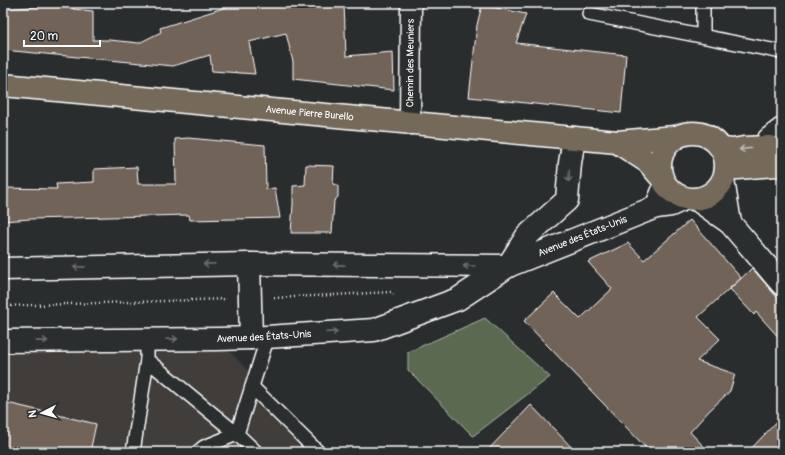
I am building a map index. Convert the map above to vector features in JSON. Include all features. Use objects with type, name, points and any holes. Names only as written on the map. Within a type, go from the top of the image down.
[{"type":"main road","name":"Avenue Pierre Burello","points":[[3,85],[410,124],[617,142],[675,137]]},
{"type":"main road","points":[[724,166],[715,140],[706,135],[695,132],[685,133],[675,137],[667,144],[661,153],[659,164],[663,181],[674,194],[690,199],[707,196],[717,190],[724,166],[733,150],[777,144]]},
{"type":"main road","name":"Avenue Pierre Burello","points":[[617,142],[648,162],[663,181]]},
{"type":"street","name":"Chemin des Meuniers","points":[[410,124],[411,3]]},
{"type":"street","name":"Avenue des États-Unis","points":[[508,266],[527,236],[567,200],[574,138]]},
{"type":"street","points":[[724,166],[729,216]]},
{"type":"street","points":[[656,207],[663,181]]},
{"type":"street","name":"Avenue des États-Unis","points":[[3,341],[147,350],[260,337],[374,330],[458,299],[508,266],[656,207],[671,205],[690,199]]},
{"type":"street","points":[[690,199],[729,216],[777,278]]},
{"type":"street","name":"Avenue des États-Unis","points":[[3,269],[249,264],[508,266]]},
{"type":"street","points":[[249,264],[250,299],[260,337]]},
{"type":"lane","points":[[702,3],[704,36]]},
{"type":"lane","points":[[589,14],[782,52]]},
{"type":"lane","points":[[237,434],[252,387],[260,337]]},
{"type":"lane","points":[[147,350],[256,452]]},
{"type":"lane","points":[[133,452],[147,350]]},
{"type":"lane","points":[[252,387],[318,452]]},
{"type":"lane","points":[[198,452],[204,447],[237,434]]},
{"type":"path","points":[[3,306],[250,299],[391,292],[412,316]]},
{"type":"shaded area","points":[[229,351],[327,452],[3,452],[3,354]]},
{"type":"green space","points":[[485,318],[550,377],[473,436],[408,370],[408,352]]},
{"type":"building","points":[[239,3],[344,3],[346,56],[393,52],[394,90],[293,79],[293,62],[286,33],[249,42],[255,74],[212,71],[210,55],[173,66],[3,50],[3,9],[73,4],[73,9],[93,11],[93,40],[139,43],[161,32],[160,28]]},
{"type":"building","points":[[482,5],[526,14],[516,43],[626,55],[621,113],[469,97],[477,25]]},
{"type":"building","points":[[188,138],[265,145],[266,189],[275,188],[280,218],[190,220],[189,215],[3,221],[3,188],[57,189],[56,184],[94,182],[94,169],[137,167],[138,184],[176,184],[175,139]]},
{"type":"building","points":[[306,165],[334,166],[333,184],[338,186],[338,197],[334,201],[332,233],[291,233],[293,186],[305,185]]},
{"type":"building","points":[[690,220],[741,278],[698,317],[720,339],[697,361],[735,374],[730,391],[690,432],[709,452],[650,452],[524,321],[554,293],[580,319],[612,289],[588,262],[628,243],[644,260]]},
{"type":"building","points":[[752,268],[782,303],[782,341],[756,312],[754,315],[730,289]]},
{"type":"building","points":[[3,402],[96,424],[90,452],[3,452]]},
{"type":"building","points":[[531,405],[576,452],[486,452]]},
{"type":"building","points":[[782,416],[782,452],[748,452]]}]
